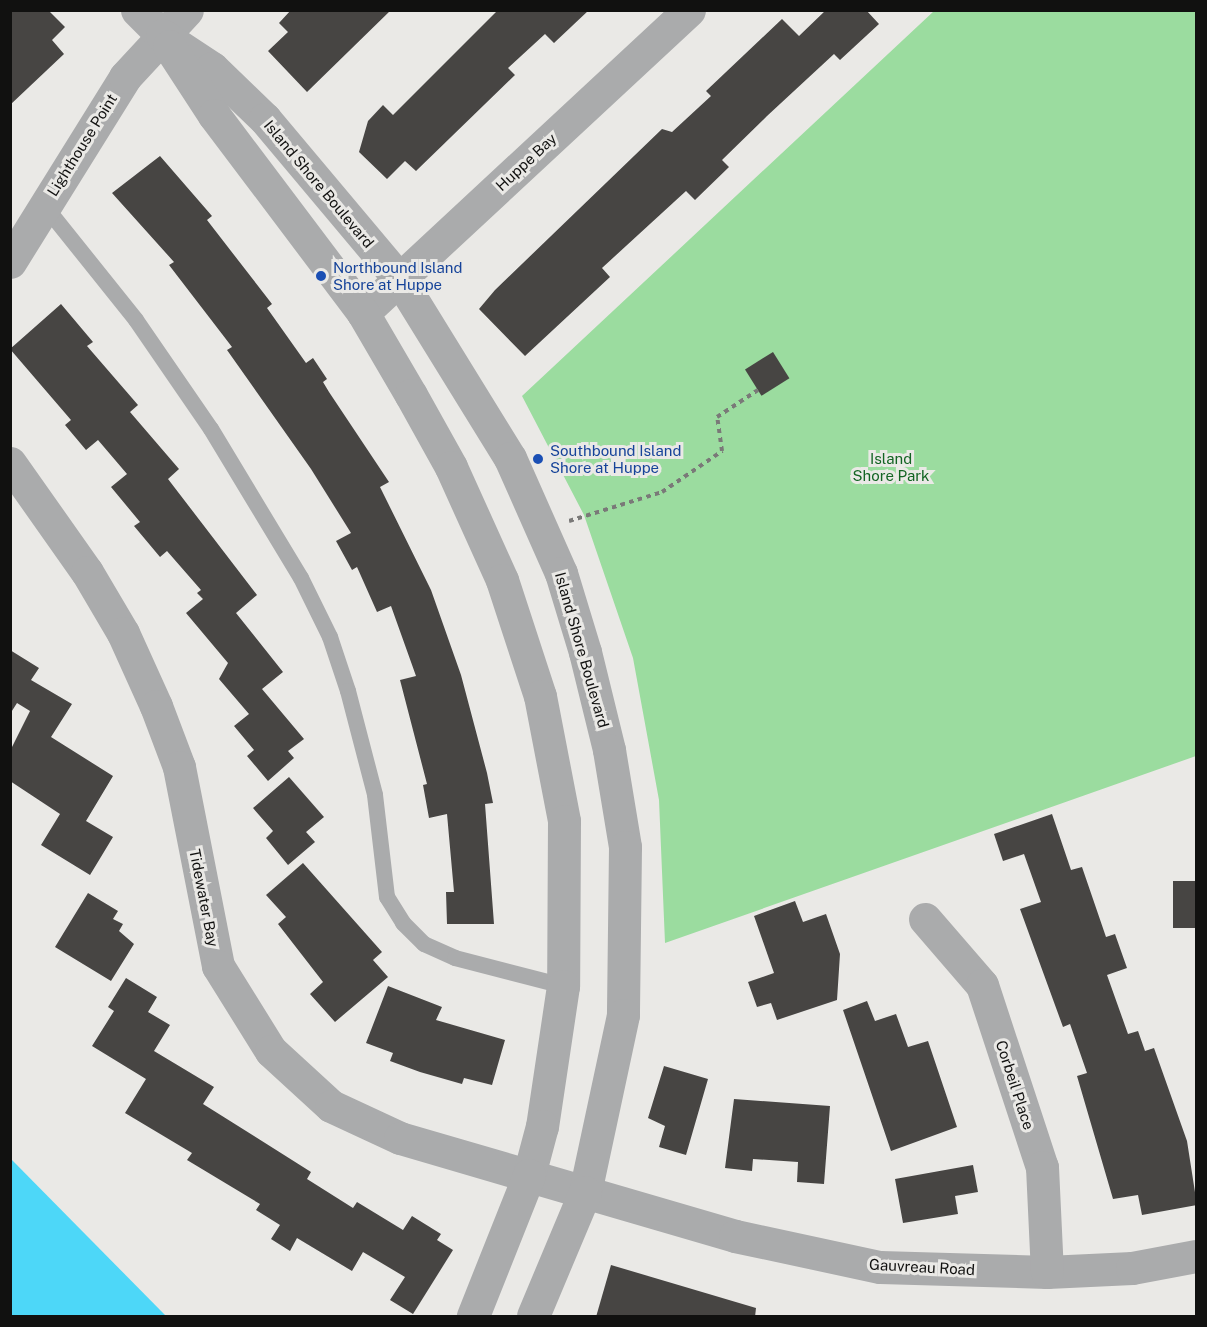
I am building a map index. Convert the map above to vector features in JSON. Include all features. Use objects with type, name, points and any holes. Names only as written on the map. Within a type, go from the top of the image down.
[{"type":"street","name":"Island Shore Boulevard","points":[[137,10],[162,35],[212,68],[265,119],[400,280],[487,417],[528,497],[561,573],[609,750],[624,848],[626,959],[623,1015],[585,1192],[533,1317]]},
{"type":"street","points":[[162,35],[187,10]]},
{"type":"street","name":"Huppe Bay","points":[[363,313],[689,10]]},
{"type":"street","name":"Island Shore Boulevard","points":[[162,35],[214,115],[363,313],[451,467],[529,651],[564,821],[563,986],[542,1126],[529,1175],[474,1317]]},
{"type":"street","name":"Lighthouse Point","points":[[10,262],[125,77],[162,35]]},
{"type":"street","name":"Tidewater Bay","points":[[10,463],[87,572],[123,633],[151,695],[179,767],[218,966],[271,1051],[331,1106],[400,1138],[585,1192]]},
{"type":"street","name":"Corbeil Place","points":[[926,919],[982,985],[986,996],[1042,1167],[1047,1272]]},
{"type":"street","name":"Gauvreau Road","points":[[585,1192],[735,1236],[880,1267],[1047,1272],[1132,1269],[1196,1258]]},
{"type":"lane","points":[[44,205],[136,320],[197,409],[301,578],[330,637],[348,691],[375,795],[387,897],[403,923],[424,944],[455,958],[563,986]]},
{"type":"path","points":[[563,524],[662,492],[722,451],[717,417],[758,390]]},
{"type":"green space","name":"Island Shore Park","points":[[934,11],[1196,11],[1196,756],[665,943],[659,800],[633,658],[584,515],[522,396]]},
{"type":"water","points":[[11,1159],[166,1316],[11,1316]]},
{"type":"building","points":[[10,10],[48,10],[65,27],[52,40],[64,54],[10,105]]},
{"type":"building","points":[[291,10],[391,10],[307,92],[268,51],[288,32],[279,23]]},
{"type":"building","points":[[498,10],[589,10],[554,43],[545,34],[508,68],[515,75],[416,171],[405,161],[387,179],[359,152],[368,121],[383,105],[393,115]]},
{"type":"building","points":[[826,10],[866,10],[879,24],[840,60],[834,54],[767,116],[722,160],[729,167],[695,200],[686,191],[602,268],[610,277],[525,356],[479,309],[495,290],[662,129],[672,132],[711,96],[706,91],[782,19],[799,36]]},
{"type":"building","points":[[160,156],[212,216],[207,220],[272,304],[267,308],[306,363],[313,358],[327,379],[323,382],[329,392],[389,482],[380,487],[431,590],[461,675],[487,773],[493,803],[485,804],[494,924],[447,924],[446,892],[454,892],[447,814],[429,818],[423,785],[427,784],[400,680],[416,676],[391,606],[377,612],[357,567],[352,570],[336,541],[351,533],[311,469],[227,350],[232,347],[169,265],[174,262],[112,193]]},
{"type":"building","points":[[61,304],[93,342],[87,346],[138,405],[130,412],[179,469],[168,479],[257,595],[236,613],[283,672],[262,689],[304,739],[288,751],[294,758],[268,781],[247,756],[254,750],[234,726],[249,714],[219,679],[228,663],[186,613],[203,599],[197,593],[201,590],[167,551],[160,557],[134,526],[140,522],[111,487],[127,474],[98,440],[86,450],[65,425],[71,420],[10,349]]},
{"type":"building","points":[[773,352],[789,378],[761,396],[745,369]]},
{"type":"building","points":[[10,650],[39,668],[31,680],[72,704],[51,737],[113,776],[86,821],[113,837],[90,875],[41,845],[60,814],[10,781],[10,751],[30,711],[17,703],[10,714]]},
{"type":"building","points":[[289,777],[324,817],[306,832],[315,842],[288,865],[266,838],[273,831],[253,808]]},
{"type":"building","points":[[1052,814],[1071,870],[1082,867],[1106,937],[1115,934],[1127,968],[1107,975],[1128,1034],[1138,1031],[1145,1051],[1154,1048],[1187,1141],[1197,1205],[1142,1215],[1138,1195],[1113,1199],[1077,1076],[1087,1073],[1070,1024],[1063,1027],[1020,909],[1041,902],[1024,854],[1003,861],[994,834]]},
{"type":"building","points":[[303,863],[382,952],[373,960],[388,977],[335,1022],[310,994],[323,982],[278,924],[286,917],[266,895]]},
{"type":"building","points":[[1173,881],[1196,881],[1196,928],[1173,928]]},
{"type":"building","points":[[88,893],[118,911],[113,919],[123,924],[119,931],[134,944],[111,981],[55,947]]},
{"type":"building","points":[[795,901],[803,922],[826,914],[840,954],[837,1000],[777,1020],[771,1003],[757,1007],[748,982],[774,973],[754,916]]},
{"type":"building","points":[[126,978],[157,997],[148,1012],[170,1025],[154,1051],[214,1087],[203,1104],[311,1172],[307,1179],[353,1208],[357,1202],[403,1230],[412,1216],[441,1234],[437,1240],[453,1250],[413,1314],[390,1300],[405,1277],[363,1252],[352,1271],[297,1238],[290,1251],[271,1239],[280,1225],[256,1210],[260,1204],[187,1160],[192,1153],[125,1113],[146,1079],[92,1046],[114,1011],[108,1007]]},
{"type":"building","points":[[388,986],[442,1007],[436,1020],[505,1040],[492,1085],[464,1078],[462,1084],[420,1072],[390,1061],[393,1053],[366,1043]]},
{"type":"building","points":[[867,1001],[875,1021],[896,1014],[908,1047],[928,1041],[957,1127],[891,1151],[843,1010]]},
{"type":"building","points":[[664,1066],[708,1079],[686,1155],[659,1147],[665,1126],[648,1118]]},
{"type":"building","points":[[734,1099],[830,1106],[824,1184],[797,1182],[798,1162],[753,1159],[752,1171],[725,1168]]},
{"type":"building","points":[[973,1165],[978,1192],[955,1196],[958,1214],[903,1223],[895,1179]]},
{"type":"building","points":[[611,1265],[756,1308],[755,1317],[596,1317]]},
{"type":"place","name":"Northbound Island Shore at Huppe","points":[[321,276]]},
{"type":"place","name":"Southbound Island Shore at Huppe","points":[[538,459]]}]
